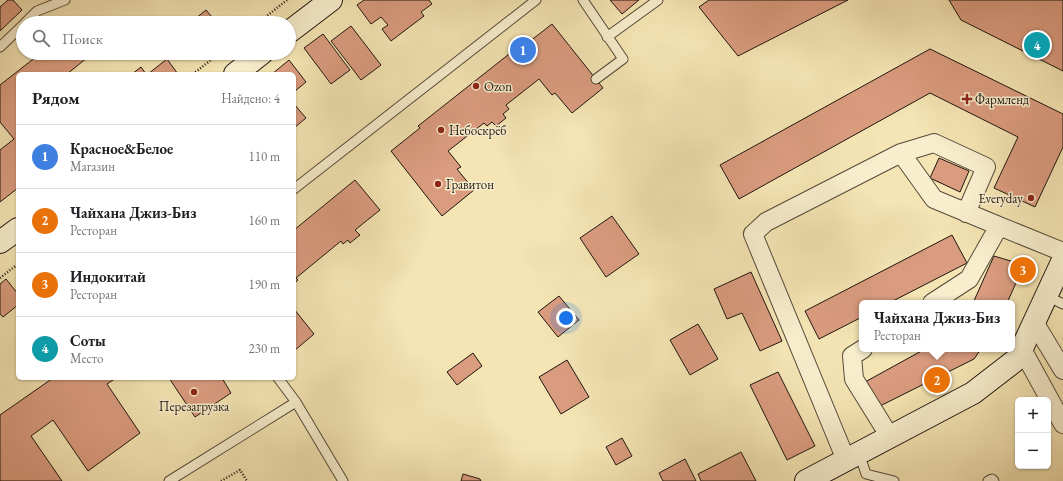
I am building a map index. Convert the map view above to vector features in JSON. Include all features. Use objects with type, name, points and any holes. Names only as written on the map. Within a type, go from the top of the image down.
[{"type":"street","points":[[294,16],[314,0]]},
{"type":"street","points":[[296,27],[331,0]]},
{"type":"street","points":[[221,72],[237,60]]},
{"type":"street","points":[[238,72],[253,60]]},
{"type":"street","points":[[852,457],[753,234],[766,222],[901,153],[934,144],[986,167],[966,213]]},
{"type":"street","points":[[901,153],[934,198],[966,213],[1063,252]]},
{"type":"street","points":[[937,300],[969,279],[999,226]]},
{"type":"street","points":[[0,242],[16,230]]},
{"type":"street","points":[[0,255],[16,243]]},
{"type":"street","points":[[806,481],[974,393],[1016,359],[1034,322],[1055,300],[1063,260]]},
{"type":"street","points":[[1034,322],[1063,370]]},
{"type":"street","points":[[1022,349],[1063,424]]},
{"type":"street","points":[[859,352],[852,356],[854,379],[890,437]]},
{"type":"lane","points":[[32,16],[37,11],[65,0]]},
{"type":"lane","points":[[296,187],[536,0]]},
{"type":"lane","points":[[583,0],[623,58],[596,79]]},
{"type":"lane","points":[[608,37],[658,0]]},
{"type":"lane","points":[[0,47],[16,32]]},
{"type":"lane","points":[[280,380],[296,402],[343,481]]},
{"type":"lane","points":[[169,481],[296,402]]},
{"type":"lane","points":[[852,457],[866,474],[894,481]]},
{"type":"lane","points":[[988,481],[992,479],[994,481]]},
{"type":"path","points":[[267,16],[288,0]]},
{"type":"path","points":[[196,72],[211,60]]},
{"type":"path","points":[[0,278],[16,266]]},
{"type":"path","points":[[221,481],[240,470],[247,481]]},
{"type":"building","points":[[8,0],[13,0],[22,10],[0,31],[0,7]]},
{"type":"building","points":[[364,0],[429,0],[432,4],[421,12],[424,16],[391,41],[382,29],[388,25],[381,17],[371,24],[357,5]]},
{"type":"building","points":[[610,0],[639,0],[622,14]]},
{"type":"building","points":[[709,0],[848,0],[738,56],[699,7]]},
{"type":"building","points":[[949,0],[1063,0],[1063,71],[961,20]]},
{"type":"building","points":[[206,10],[211,16],[199,16]]},
{"type":"building","points":[[552,24],[603,88],[572,113],[555,93],[552,95],[539,79],[506,105],[509,109],[503,114],[506,118],[496,126],[492,122],[487,126],[484,123],[448,151],[461,167],[457,169],[474,190],[442,216],[391,151],[420,128],[418,126],[518,47],[520,49]]},
{"type":"building","points":[[351,26],[381,65],[361,80],[331,41]]},
{"type":"building","points":[[323,34],[350,70],[331,84],[304,48]]},
{"type":"building","points":[[930,49],[1063,114],[1063,147],[1035,207],[994,188],[1018,137],[930,93],[739,199],[720,165]]},
{"type":"building","points":[[32,60],[84,60],[69,72],[17,72]]},
{"type":"building","points":[[168,60],[177,72],[151,72]]},
{"type":"building","points":[[289,60],[306,82],[296,90],[296,72],[274,72]]},
{"type":"building","points":[[141,67],[145,72],[135,72]]},
{"type":"building","points":[[16,73],[16,190],[0,202],[0,150],[14,139],[0,122],[0,85]]},
{"type":"building","points":[[296,106],[306,118],[296,126]]},
{"type":"building","points":[[939,158],[969,171],[960,192],[930,178]]},
{"type":"building","points":[[355,180],[380,210],[355,230],[360,235],[350,243],[348,240],[343,244],[341,241],[296,278],[296,228]]},
{"type":"building","points":[[612,216],[639,254],[606,277],[580,238]]},
{"type":"building","points":[[952,235],[967,263],[895,300],[859,300],[859,319],[819,339],[805,311]]},
{"type":"building","points":[[994,256],[1024,265],[1008,300],[974,300]]},
{"type":"building","points":[[751,272],[782,341],[760,351],[742,313],[727,319],[714,289]]},
{"type":"building","points":[[6,279],[16,292],[16,307],[3,317],[0,314],[0,284]]},
{"type":"building","points":[[559,296],[579,320],[558,337],[538,312]]},
{"type":"building","points":[[296,312],[314,334],[296,349]]},
{"type":"building","points":[[698,324],[718,359],[690,375],[670,340]]},
{"type":"building","points":[[920,352],[979,352],[974,359],[878,407],[865,382]]},
{"type":"building","points":[[473,353],[482,366],[457,385],[447,372]]},
{"type":"building","points":[[567,360],[589,397],[561,414],[539,377]]},
{"type":"building","points":[[778,372],[815,446],[787,460],[750,385]]},
{"type":"building","points":[[50,380],[113,380],[107,384],[140,433],[88,471],[53,420],[31,436],[62,481],[0,481],[0,415]]},
{"type":"building","points":[[170,380],[223,380],[231,393],[195,417]]},
{"type":"building","points":[[622,438],[632,456],[616,465],[606,447]]},
{"type":"building","points":[[741,452],[756,481],[701,481],[698,474]]},
{"type":"building","points":[[685,459],[696,481],[663,481],[659,473]]},
{"type":"building","points":[[463,474],[480,479],[481,481],[461,481]]},
{"type":"place","name":"Соты","points":[[1037,45]]},
{"type":"place","name":"Красное&Белое","points":[[523,50]]},
{"type":"place","name":"Ozon","points":[[476,86]]},
{"type":"place","name":"Фармленд","points":[[967,99]]},
{"type":"place","name":"Небоскрёб","points":[[441,130]]},
{"type":"place","name":"Гравитон","points":[[438,184]]},
{"type":"place","name":"Everyday","points":[[1031,198]]},
{"type":"place","name":"Индокитай","points":[[1023,270]]},
{"type":"place","name":"Чайхана Джиз-Биз","points":[[937,380]]},
{"type":"place","name":"Перезагрузка","points":[[194,392]]}]
